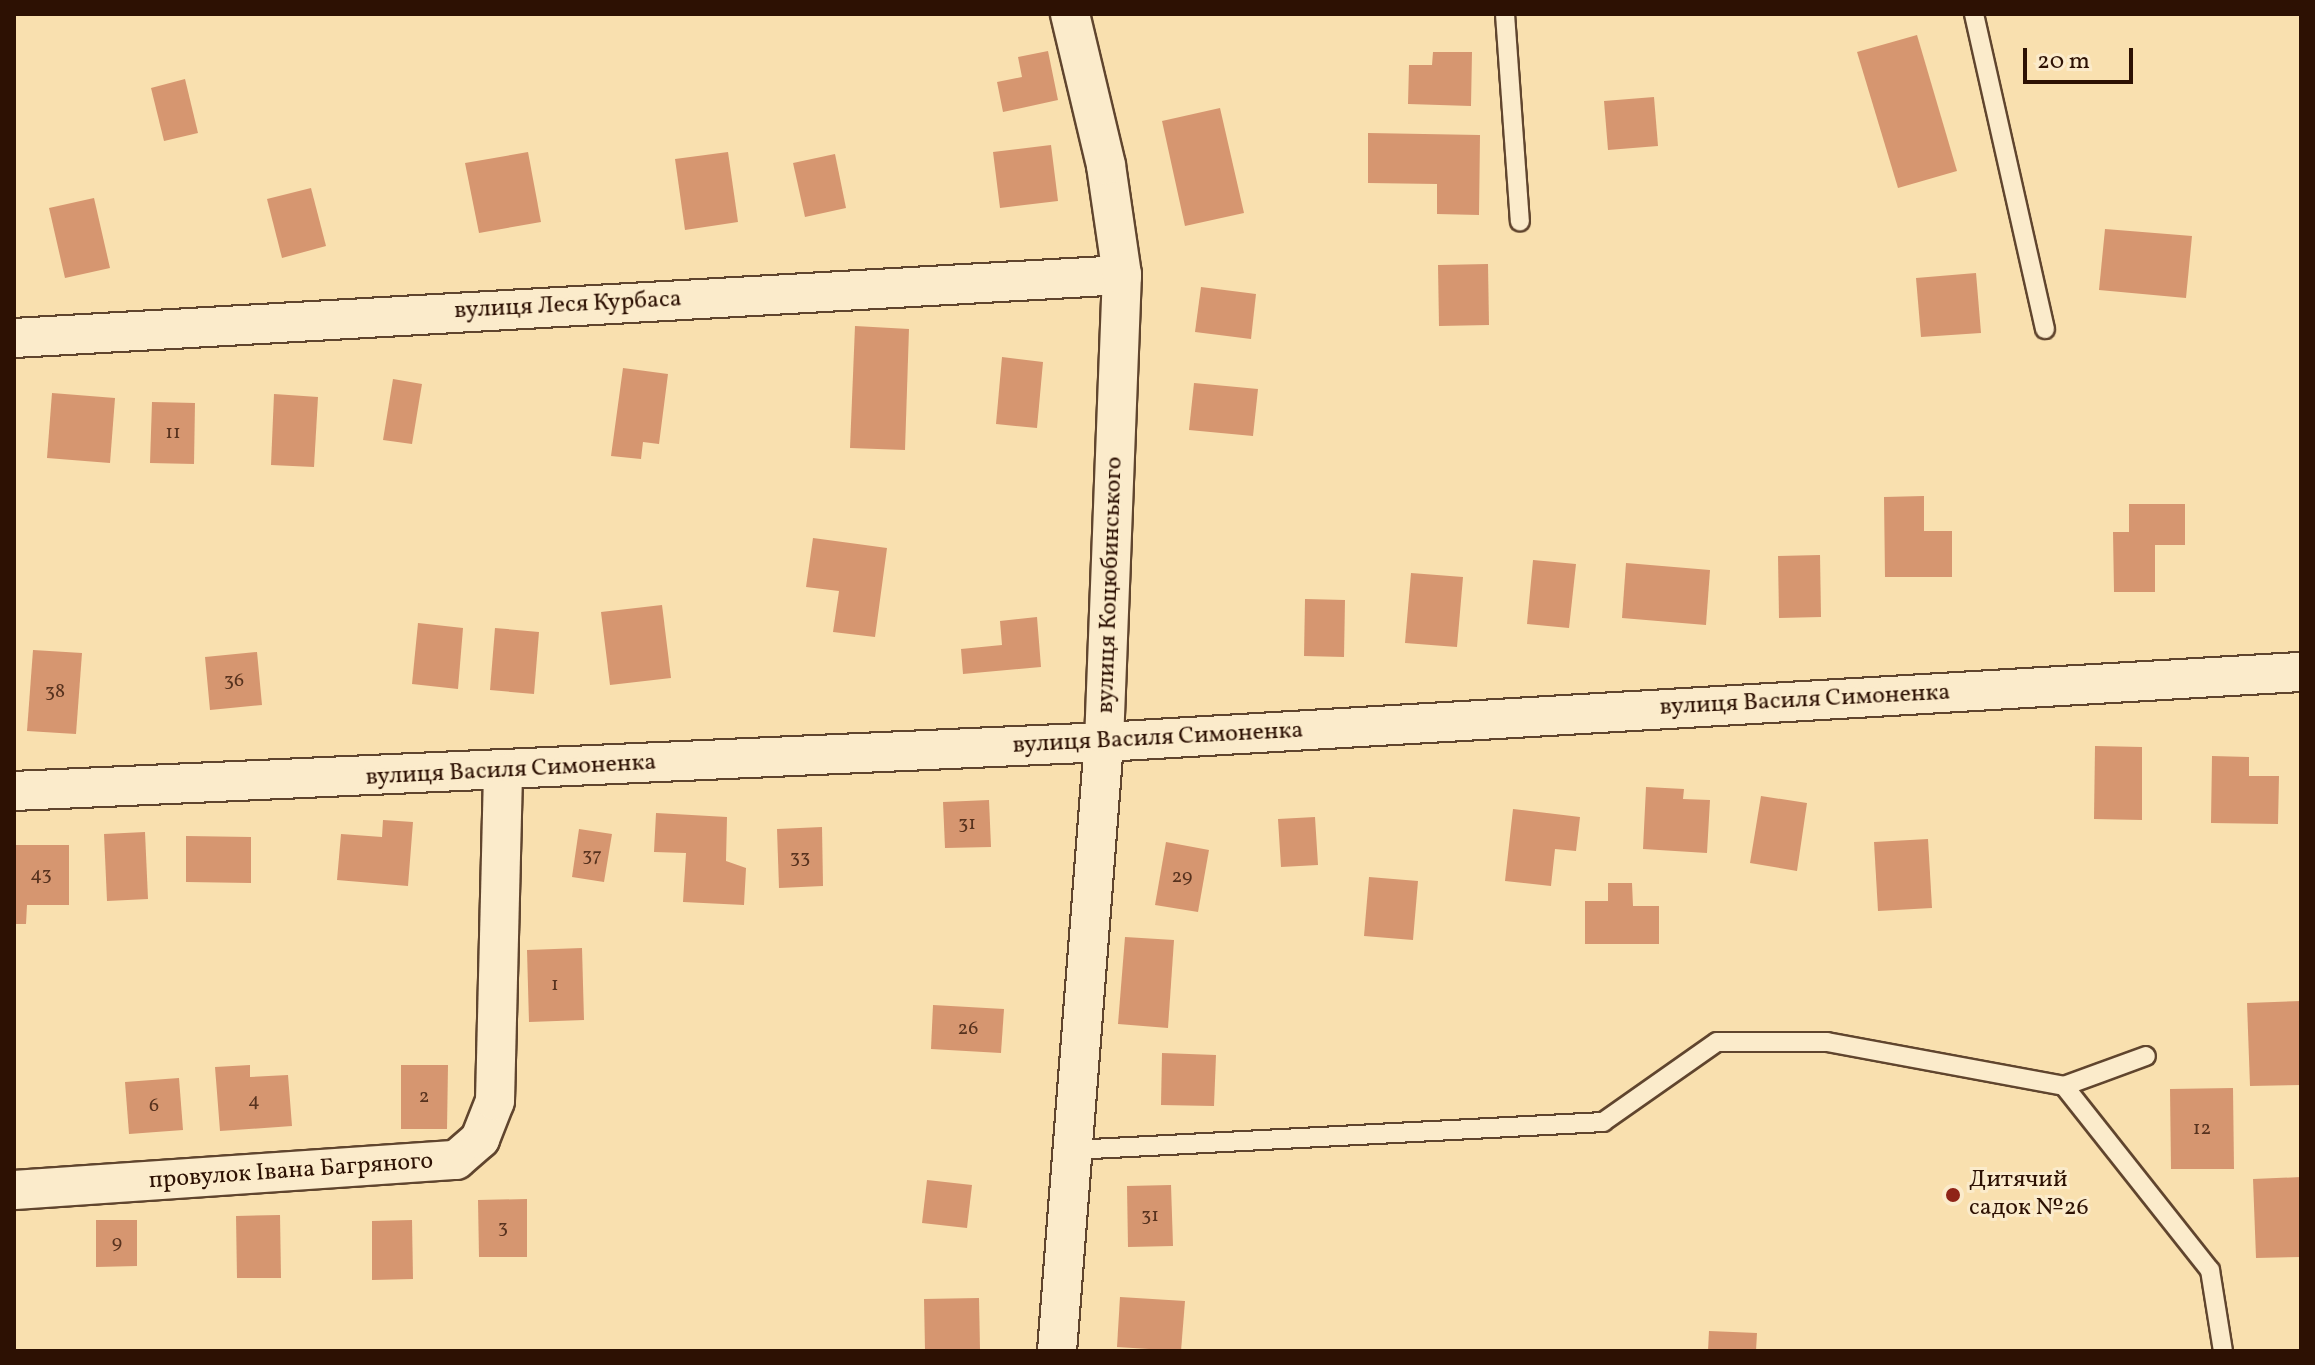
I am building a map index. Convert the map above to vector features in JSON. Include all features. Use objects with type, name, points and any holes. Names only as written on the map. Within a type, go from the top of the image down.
[{"type":"street","name":"вулиця Коцюбинського","points":[[1057,1351],[1104,742],[1122,275],[1106,165],[1070,14]]},
{"type":"street","name":"вулиця Леся Курбаса","points":[[14,338],[1122,275]]},
{"type":"street","name":"вулиця Василя Симоненка","points":[[14,791],[503,773],[1104,742],[2301,672]]},
{"type":"street","name":"провулок Івана Багряного","points":[[14,1190],[456,1160],[480,1139],[495,1101],[503,773]]},
{"type":"lane","points":[[1505,14],[1520,221]]},
{"type":"lane","points":[[1974,14],[2045,329]]},
{"type":"lane","points":[[1073,1150],[1603,1122],[1717,1042],[1827,1042],[2064,1086],[2146,1056]]},
{"type":"lane","points":[[2064,1086],[2210,1270],[2223,1351]]},
{"type":"building","points":[[1917,35],[1957,171],[1898,188],[1857,52]]},
{"type":"building","points":[[1048,51],[1058,100],[1003,112],[997,82],[1022,77],[1018,57]]},
{"type":"building","points":[[1433,52],[1472,52],[1471,106],[1408,104],[1409,65],[1432,65]]},
{"type":"building","points":[[185,79],[198,133],[164,141],[151,88]]},
{"type":"building","points":[[1654,97],[1658,146],[1608,150],[1604,101]]},
{"type":"building","points":[[1220,108],[1244,213],[1185,226],[1162,121]]},
{"type":"building","points":[[1368,133],[1480,135],[1479,215],[1437,214],[1437,184],[1368,183]]},
{"type":"building","points":[[1051,145],[1058,201],[1000,208],[993,152]]},
{"type":"building","points":[[528,152],[541,222],[479,233],[465,163]]},
{"type":"building","points":[[728,152],[738,222],[685,230],[675,159]]},
{"type":"building","points":[[835,154],[846,208],[805,217],[793,163]]},
{"type":"building","points":[[311,188],[326,246],[282,258],[267,199]]},
{"type":"building","points":[[94,198],[110,268],[65,278],[49,208]]},
{"type":"building","points":[[2105,229],[2192,236],[2186,298],[2099,290]]},
{"type":"building","points":[[1488,264],[1489,325],[1439,326],[1438,265]]},
{"type":"building","points":[[1976,273],[1981,333],[1921,337],[1916,278]]},
{"type":"building","points":[[1201,287],[1256,294],[1251,339],[1195,332]]},
{"type":"building","points":[[855,326],[909,329],[905,450],[850,448]]},
{"type":"building","points":[[1002,357],[1043,362],[1037,428],[996,424]]},
{"type":"building","points":[[623,368],[668,374],[659,444],[643,442],[641,459],[611,456]]},
{"type":"building","points":[[393,379],[422,384],[412,444],[383,440]]},
{"type":"building","points":[[1194,383],[1258,389],[1253,436],[1189,430]]},
{"type":"building","points":[[52,393],[115,398],[110,463],[47,458]]},
{"type":"building","points":[[274,394],[318,397],[314,467],[271,465]]},
{"type":"building","points":[[152,402],[195,403],[194,464],[150,463]]},
{"type":"building","points":[[1924,496],[1924,531],[1952,531],[1952,577],[1885,577],[1884,497]]},
{"type":"building","points":[[2129,504],[2185,504],[2185,545],[2155,545],[2155,592],[2114,592],[2113,532],[2129,532]]},
{"type":"building","points":[[813,538],[887,548],[875,637],[833,632],[839,591],[806,587]]},
{"type":"building","points":[[1820,555],[1821,617],[1779,618],[1778,556]]},
{"type":"building","points":[[1533,560],[1576,564],[1569,628],[1527,624]]},
{"type":"building","points":[[1626,563],[1710,570],[1706,625],[1622,618]]},
{"type":"building","points":[[1411,573],[1463,577],[1457,647],[1405,643]]},
{"type":"building","points":[[1305,599],[1345,600],[1344,657],[1304,656]]},
{"type":"building","points":[[662,605],[671,678],[610,685],[601,612]]},
{"type":"building","points":[[1037,617],[1041,667],[963,674],[961,649],[1002,645],[1000,621]]},
{"type":"building","points":[[418,623],[463,628],[458,689],[412,684]]},
{"type":"building","points":[[495,628],[539,632],[534,694],[490,690]]},
{"type":"building","points":[[33,650],[82,653],[76,734],[27,731]]},
{"type":"building","points":[[257,652],[262,705],[210,710],[205,657]]},
{"type":"building","points":[[2095,746],[2142,747],[2142,820],[2094,819]]},
{"type":"building","points":[[2212,756],[2249,757],[2249,776],[2279,776],[2278,824],[2211,823]]},
{"type":"building","points":[[1646,787],[1684,789],[1683,799],[1710,800],[1707,853],[1643,849]]},
{"type":"building","points":[[1761,796],[1807,803],[1797,871],[1750,863]]},
{"type":"building","points":[[989,800],[991,847],[945,848],[943,802]]},
{"type":"building","points":[[1513,809],[1580,817],[1576,851],[1555,849],[1551,886],[1505,881]]},
{"type":"building","points":[[656,813],[727,817],[726,861],[746,868],[744,905],[683,902],[686,853],[654,852]]},
{"type":"building","points":[[1315,817],[1318,865],[1281,867],[1278,819]]},
{"type":"building","points":[[383,820],[413,822],[408,886],[337,880],[341,834],[382,837]]},
{"type":"building","points":[[822,827],[823,886],[779,888],[777,829]]},
{"type":"building","points":[[579,829],[612,834],[604,882],[572,877]]},
{"type":"building","points":[[145,832],[148,899],[107,901],[104,834]]},
{"type":"building","points":[[186,836],[251,837],[251,883],[186,882]]},
{"type":"building","points":[[1928,839],[1932,908],[1878,911],[1874,842]]},
{"type":"building","points":[[1166,842],[1209,850],[1198,912],[1155,905]]},
{"type":"building","points":[[14,845],[69,845],[69,905],[27,905],[26,924],[14,924]]},
{"type":"building","points":[[1369,877],[1418,881],[1413,940],[1364,936]]},
{"type":"building","points":[[1608,883],[1632,883],[1633,906],[1659,906],[1659,944],[1585,944],[1585,901],[1608,901]]},
{"type":"building","points":[[1125,937],[1174,940],[1168,1028],[1118,1024]]},
{"type":"building","points":[[582,948],[584,1020],[529,1022],[527,950]]},
{"type":"building","points":[[2301,1001],[2301,1085],[2250,1086],[2247,1003]]},
{"type":"building","points":[[933,1005],[1004,1009],[1001,1053],[931,1049]]},
{"type":"building","points":[[1162,1053],[1216,1055],[1214,1106],[1161,1105]]},
{"type":"building","points":[[250,1065],[250,1077],[288,1075],[292,1126],[220,1131],[215,1067]]},
{"type":"building","points":[[401,1065],[448,1065],[447,1129],[401,1129]]},
{"type":"building","points":[[179,1078],[183,1130],[129,1134],[125,1082]]},
{"type":"building","points":[[2233,1088],[2234,1169],[2171,1169],[2170,1089]]},
{"type":"building","points":[[2301,1177],[2301,1257],[2256,1258],[2253,1179]]},
{"type":"building","points":[[927,1180],[972,1185],[967,1228],[922,1223]]},
{"type":"building","points":[[1171,1185],[1173,1246],[1128,1247],[1127,1186]]},
{"type":"building","points":[[527,1199],[527,1257],[479,1257],[478,1200]]},
{"type":"building","points":[[280,1215],[281,1278],[237,1278],[236,1216]]},
{"type":"building","points":[[96,1220],[137,1220],[137,1266],[96,1267]]},
{"type":"building","points":[[412,1220],[413,1279],[372,1280],[372,1221]]},
{"type":"building","points":[[1120,1297],[1185,1301],[1181,1351],[1117,1347]]},
{"type":"building","points":[[979,1298],[980,1349],[925,1350],[924,1299]]},
{"type":"building","points":[[1709,1331],[1757,1333],[1756,1351],[1708,1351]]},
{"type":"place","name":"Дитячий садок №26","points":[[1953,1195]]}]
